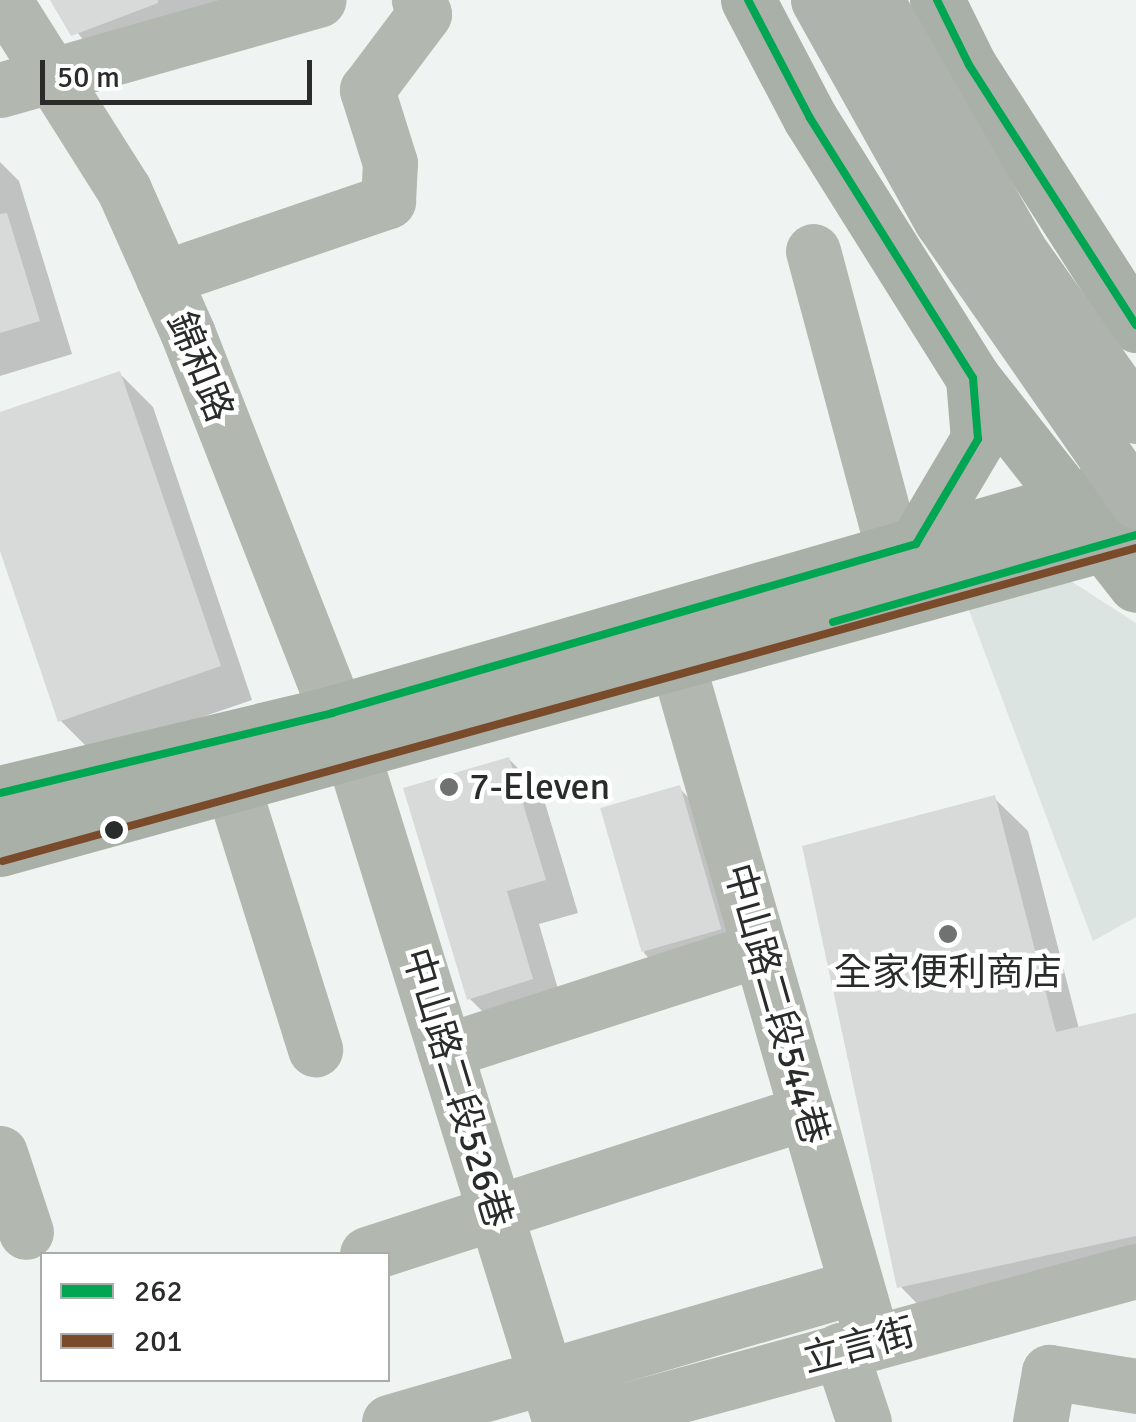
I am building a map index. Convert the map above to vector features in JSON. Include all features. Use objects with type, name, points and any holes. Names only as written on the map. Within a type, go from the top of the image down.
[{"type":"highway","points":[[818,0],[1128,541]]},
{"type":"highway","points":[[876,0],[1020,250],[1136,416]]},
{"type":"main road","points":[[748,0],[810,118],[973,378],[1071,498],[1128,541]]},
{"type":"main road","points":[[848,0],[997,262],[1136,461]]},
{"type":"main road","points":[[948,3],[969,66],[1136,325]]},
{"type":"main road","points":[[904,547],[978,439],[973,378]]},
{"type":"main road","points":[[0,849],[233,786],[342,734],[904,547],[1136,481]]},
{"type":"main road","points":[[0,792],[342,734],[678,665],[1128,541]]},
{"type":"street","name":"錦和路","points":[[4,0],[26,84],[124,190],[163,278],[342,734]]},
{"type":"street","points":[[26,84],[319,0]]},
{"type":"street","points":[[163,278],[388,201],[390,162],[366,90],[424,14],[419,0]]},
{"type":"street","points":[[813,251],[904,547]]},
{"type":"street","name":"中山路二段544巷","points":[[678,665],[856,1286],[856,1346],[864,1422]]},
{"type":"street","name":"中山路二段526巷","points":[[342,734],[554,1400]]},
{"type":"street","points":[[233,786],[315,1049]]},
{"type":"street","points":[[445,1051],[760,949]]},
{"type":"street","points":[[373,1252],[807,1112]]},
{"type":"street","points":[[0,1153],[26,1232]]},
{"type":"street","name":"立言街","points":[[582,1422],[1136,1271]]},
{"type":"street","points":[[389,1422],[554,1400],[856,1286]]},
{"type":"street","points":[[1040,1422],[1049,1372],[1136,1386]]},
{"type":"shaded area","points":[[1066,578],[1136,623],[1136,917],[1093,941],[964,597]]},
{"type":"building","points":[[50,0],[158,0],[158,3],[71,36]]},
{"type":"building","points":[[7,213],[40,321],[0,333],[0,214]]},
{"type":"building","points":[[120,371],[221,666],[58,722],[0,551],[0,412]]},
{"type":"building","points":[[509,757],[546,880],[507,891],[533,979],[467,1000],[403,788]]},
{"type":"building","points":[[680,785],[721,929],[642,952],[600,808]]},
{"type":"building","points":[[995,795],[1056,1032],[1136,1013],[1136,1236],[897,1288],[802,846]]},
{"type":"transit line","name":"262","points":[[0,793],[332,713],[916,544],[978,439],[973,378],[810,118],[748,0]]},
{"type":"transit line","name":"262","points":[[937,0],[969,65],[1136,325]]},
{"type":"transit line","name":"262","points":[[833,622],[1136,535]]},
{"type":"transit line","name":"201","points":[[3,861],[1136,548]]},
{"type":"place","name":"7-Eleven","points":[[449,787]]},
{"type":"place","name":"全家便利商店","points":[[948,934]]}]
